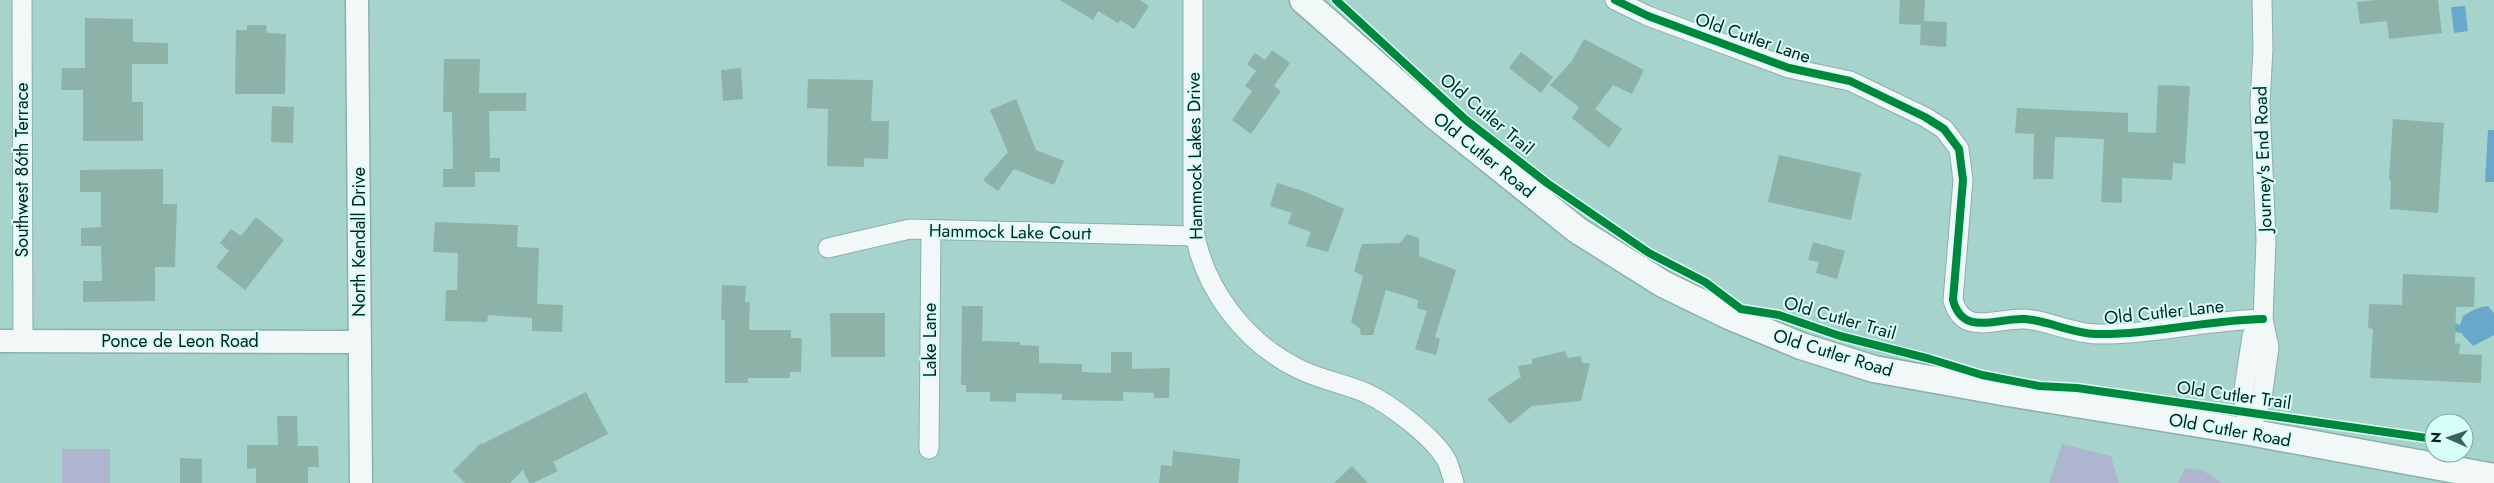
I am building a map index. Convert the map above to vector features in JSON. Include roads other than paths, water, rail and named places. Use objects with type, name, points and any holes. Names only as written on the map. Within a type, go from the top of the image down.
[{"type":"main road","name":"Old Cutler Road","points":[[1303,0],[1435,116],[1577,230],[1663,284],[1729,316],[1800,346],[1874,369],[2249,432],[2494,477]]},
{"type":"street","name":"Southwest 86th Terrace","points":[[22,0],[22,341]]},
{"type":"street","name":"North Kendall Drive","points":[[357,0],[361,483]]},
{"type":"street","name":"Hammock Lakes Drive","points":[[1193,0],[1192,201],[1194,236],[1199,257],[1213,287],[1231,314],[1268,349],[1301,370],[1365,393],[1389,407],[1438,450],[1446,461],[1454,483]]},
{"type":"street","name":"Old Cutler Lane","points":[[1615,0],[1648,16],[1789,68],[1850,81],[1925,117],[1944,130],[1958,149],[1962,163],[1962,210],[1953,300],[1956,309],[1968,320],[1978,324],[2019,319],[2031,320],[2094,334],[2128,333],[2227,320],[2263,319]]},
{"type":"street","name":"Journey's End Road","points":[[2249,432],[2262,398],[2269,347],[2263,319],[2266,240],[2260,103],[2263,49],[2262,0]]},
{"type":"street","name":"Hammock Lake Court","points":[[828,248],[910,229],[930,231],[1194,236]]},
{"type":"street","name":"Lake Lane","points":[[929,449],[930,231]]},
{"type":"street","name":"Ponce de Leon Road","points":[[0,341],[359,342]]},
{"type":"water","points":[[2465,6],[2468,31],[2454,33],[2451,7]]},
{"type":"water","points":[[2488,130],[2494,130],[2494,182],[2485,182]]},
{"type":"water","points":[[2488,306],[2494,313],[2494,335],[2473,346],[2461,333],[2455,332],[2455,323],[2460,325],[2463,316],[2481,307]]}]
